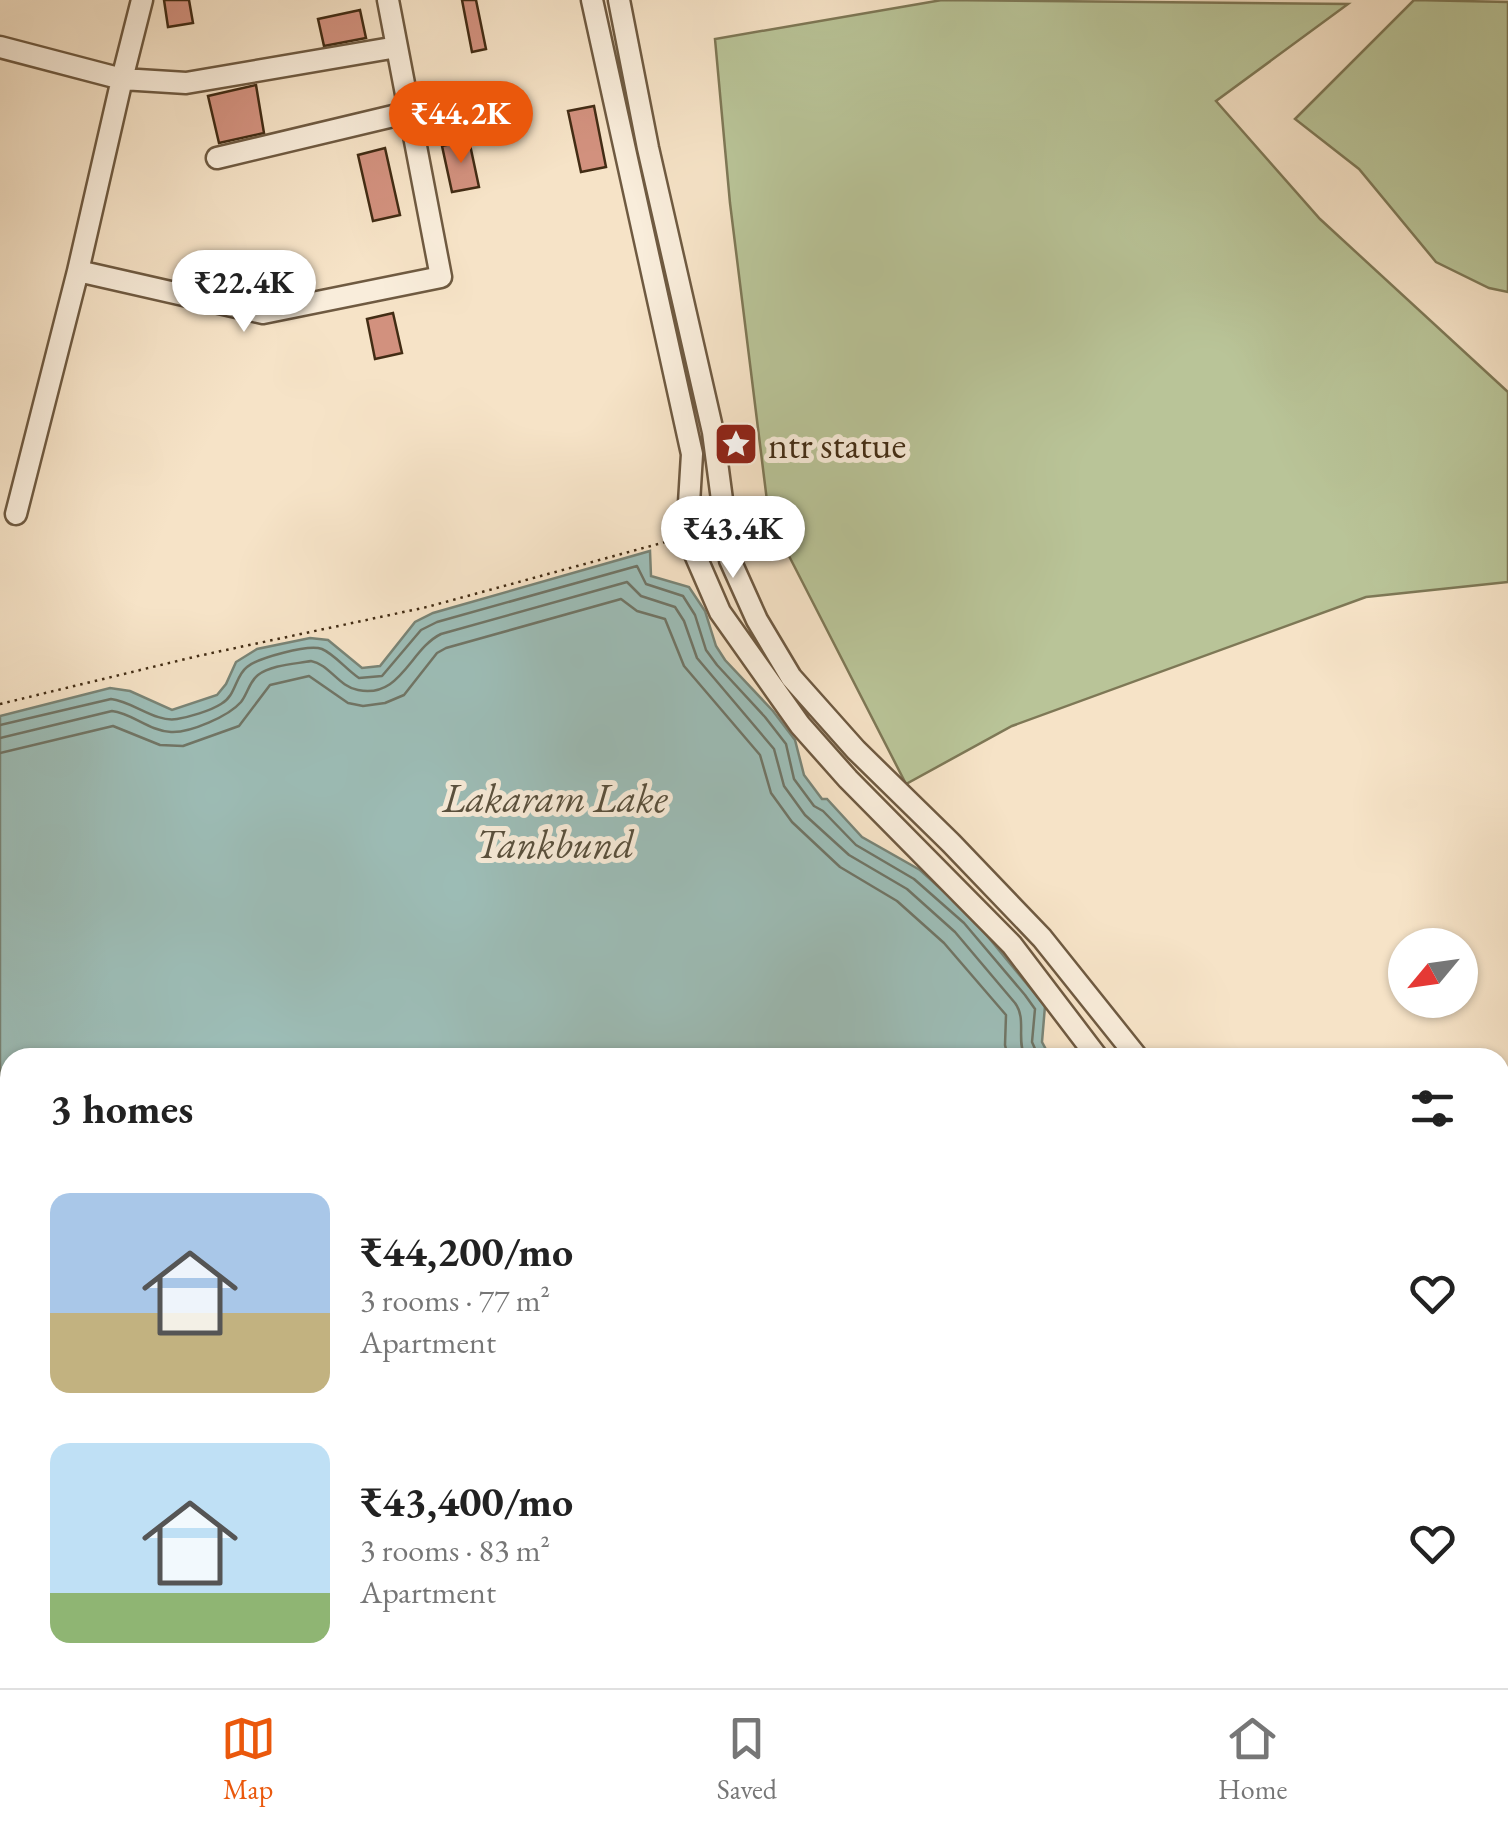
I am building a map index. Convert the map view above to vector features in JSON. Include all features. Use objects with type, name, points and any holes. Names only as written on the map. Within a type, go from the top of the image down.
[{"type":"street","points":[[16,514],[142,0]]},
{"type":"street","points":[[78,271],[263,314],[441,277],[388,0]]},
{"type":"street","points":[[592,0],[692,454],[687,536],[720,612],[800,725],[1012,945],[1090,1048]]},
{"type":"street","points":[[618,0],[648,148],[683,289],[715,453],[730,560],[757,620],[791,677],[856,750],[1042,938],[1130,1048]]},
{"type":"street","points":[[0,47],[122,79],[186,83],[397,48]]},
{"type":"street","points":[[217,158],[410,112]]},
{"type":"street","points":[[692,454],[715,453]]},
{"type":"path","points":[[0,704],[198,656],[428,607],[687,536]]},
{"type":"green space","points":[[942,0],[1348,4],[1216,101],[1320,219],[1508,392],[1508,582],[1366,597],[1012,726],[906,784],[769,517],[730,203],[715,39]]},
{"type":"green space","points":[[1414,0],[1508,2],[1508,292],[1489,288],[1436,262],[1359,169],[1295,119]]},
{"type":"water","name":"Lakaram Lake Tankbund","points":[[650,551],[651,576],[689,587],[705,611],[716,646],[725,660],[795,740],[804,775],[822,799],[827,799],[862,837],[920,870],[971,916],[1045,1006],[1042,1042],[1045,1048],[0,1048],[0,716],[110,688],[130,691],[172,710],[217,695],[236,662],[257,649],[310,638],[328,640],[362,668],[380,666],[415,622],[433,613]]},
{"type":"building","points":[[164,0],[189,0],[193,23],[168,27]]},
{"type":"building","points":[[462,0],[476,0],[486,49],[472,52]]},
{"type":"building","points":[[360,10],[366,38],[324,46],[318,19]]},
{"type":"building","points":[[256,85],[264,133],[219,143],[208,96]]},
{"type":"building","points":[[594,106],[606,167],[581,172],[568,111]]},
{"type":"building","points":[[469,140],[479,187],[452,192],[442,146]]},
{"type":"building","points":[[385,148],[400,215],[373,221],[358,155]]},
{"type":"building","points":[[393,313],[402,353],[375,359],[367,319]]},
{"type":"place","name":"ntr statue","points":[[736,444]]}]
